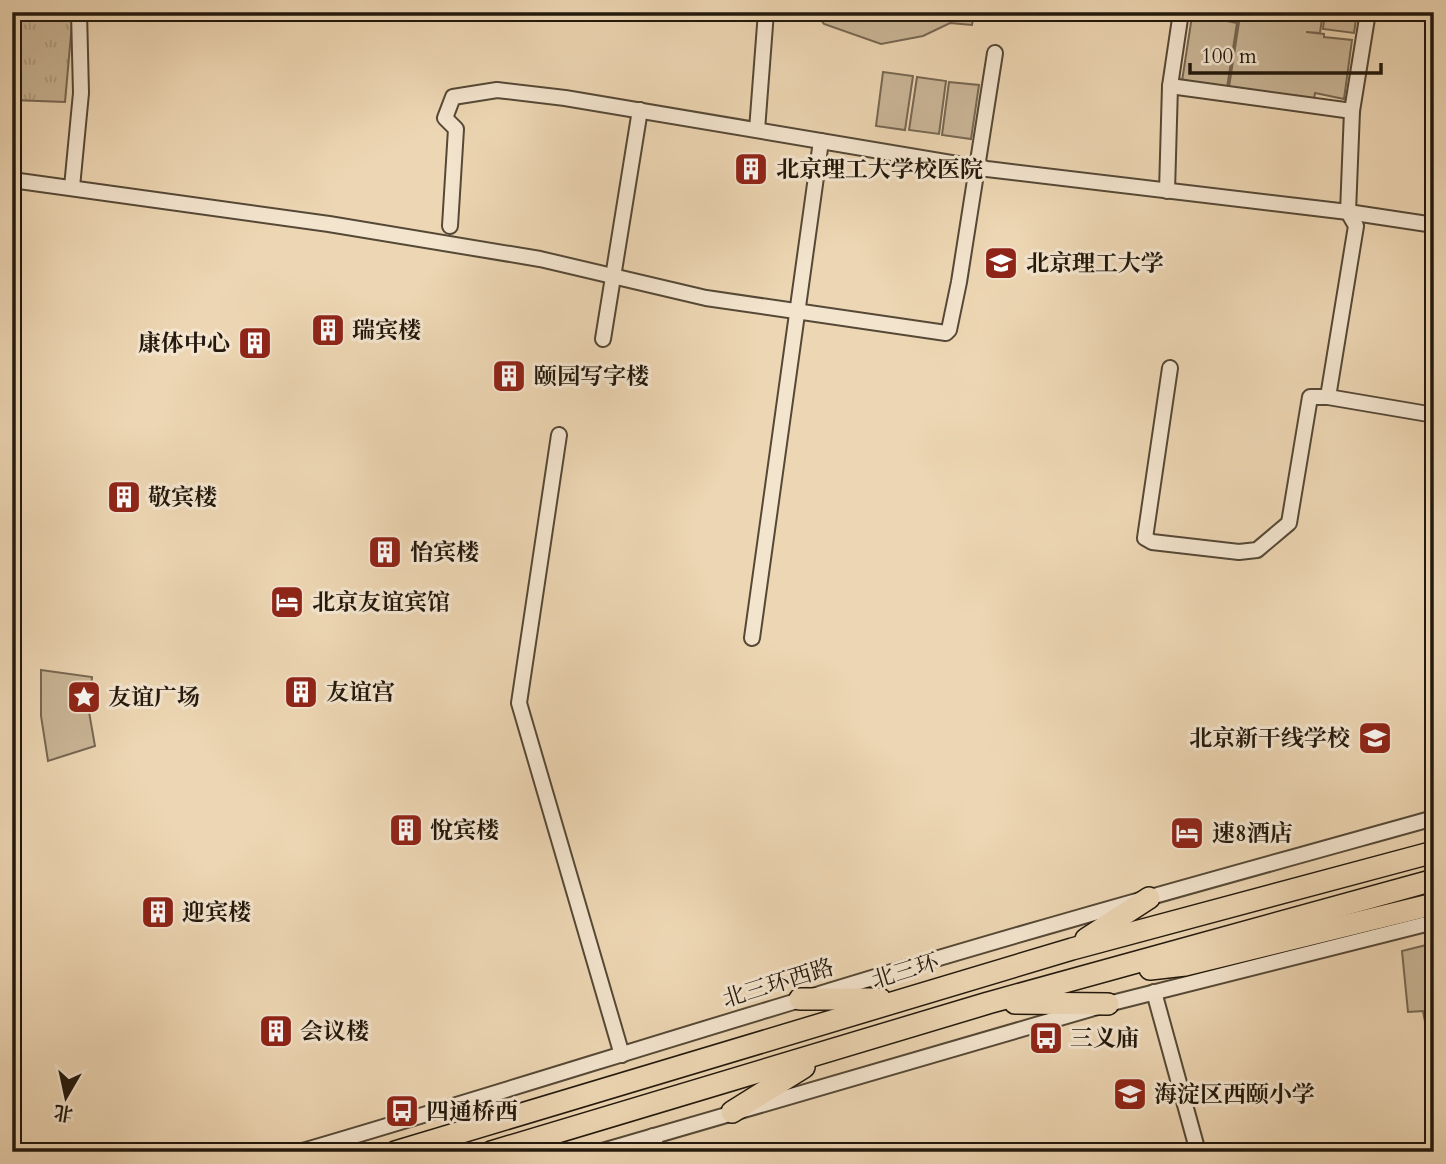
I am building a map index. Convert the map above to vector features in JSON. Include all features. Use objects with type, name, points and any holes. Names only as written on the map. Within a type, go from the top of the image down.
[{"type":"highway","name":"北三环","points":[[395,1152],[1072,949],[1426,854]]},
{"type":"highway","points":[[491,1152],[988,1003],[1428,882]]},
{"type":"highway","points":[[1072,949],[1149,898]]},
{"type":"highway","points":[[1082,976],[1185,965],[1434,904]]},
{"type":"highway","points":[[800,999],[903,999]]},
{"type":"highway","points":[[988,1003],[1108,1004]]},
{"type":"highway","points":[[732,1112],[826,1052]]},
{"type":"street","points":[[72,187],[81,93],[79,12]]},
{"type":"street","points":[[757,130],[766,12]]},
{"type":"street","points":[[1167,191],[1170,86],[1181,12]]},
{"type":"street","points":[[1328,397],[1356,226],[1348,212],[1352,111],[1368,12]]},
{"type":"street","points":[[12,180],[329,223],[540,259],[706,298],[946,333],[949,330],[959,282],[995,53]]},
{"type":"street","points":[[1170,86],[1352,111]]},
{"type":"street","points":[[450,226],[456,129],[445,118],[453,97],[497,90],[640,110],[977,168],[1348,212],[1434,225]]},
{"type":"street","points":[[603,339],[640,110]]},
{"type":"street","points":[[752,638],[821,141]]},
{"type":"street","points":[[1170,368],[1145,538],[1152,542],[1239,552],[1256,551],[1289,523],[1310,397],[1328,397],[1434,415]]},
{"type":"street","points":[[559,435],[519,703],[622,1055]]},
{"type":"street","name":"北三环西路","points":[[299,1152],[800,999],[1434,818]]},
{"type":"street","points":[[599,1152],[1108,1004],[1434,922]]},
{"type":"street","points":[[1154,992],[1198,1152]]},
{"type":"street","points":[[653,1136],[657,1152]]},
{"type":"green space","points":[[12,12],[73,12],[65,102],[12,100]]},
{"type":"green space","points":[[815,12],[974,12],[972,25],[950,23],[923,36],[881,44],[824,24]]},
{"type":"green space","points":[[1195,12],[1323,12],[1320,33],[1306,32],[1352,40],[1344,99],[1315,93],[1312,112],[1227,100],[1239,22],[1207,17],[1237,23],[1225,101],[1180,94],[1192,16]]},
{"type":"green space","points":[[1325,12],[1357,12],[1354,33],[1323,29]]},
{"type":"green space","points":[[883,72],[913,76],[905,130],[876,126]]},
{"type":"green space","points":[[917,77],[946,81],[939,134],[909,130]]},
{"type":"green space","points":[[949,82],[979,85],[971,139],[942,135]]},
{"type":"green space","points":[[41,670],[92,677],[89,712],[95,746],[48,761],[41,716]]},
{"type":"green space","points":[[1434,943],[1434,1043],[1429,1043],[1423,1011],[1408,1012],[1402,951]]},
{"type":"place","name":"北京理工大学校医院","points":[[751,169]]},
{"type":"place","name":"北京理工大学","points":[[1001,263]]},
{"type":"place","name":"瑞宾楼","points":[[328,330]]},
{"type":"place","name":"康体中心","points":[[255,343]]},
{"type":"place","name":"颐园写字楼","points":[[509,376]]},
{"type":"place","name":"敬宾楼","points":[[124,497]]},
{"type":"place","name":"怡宾楼","points":[[385,552]]},
{"type":"place","name":"北京友谊宾馆","points":[[287,602]]},
{"type":"place","name":"友谊宫","points":[[301,692]]},
{"type":"place","name":"友谊广场","points":[[84,697]]},
{"type":"place","name":"北京新干线学校","points":[[1375,738]]},
{"type":"place","name":"悅宾楼","points":[[406,830]]},
{"type":"place","name":"速8酒店","points":[[1187,833]]},
{"type":"place","name":"迎宾楼","points":[[158,912]]},
{"type":"place","name":"会议楼","points":[[276,1031]]},
{"type":"place","name":"三义庙","points":[[1046,1038]]},
{"type":"place","name":"海淀区西颐小学","points":[[1130,1094]]},
{"type":"place","name":"四通桥西","points":[[402,1111]]}]
